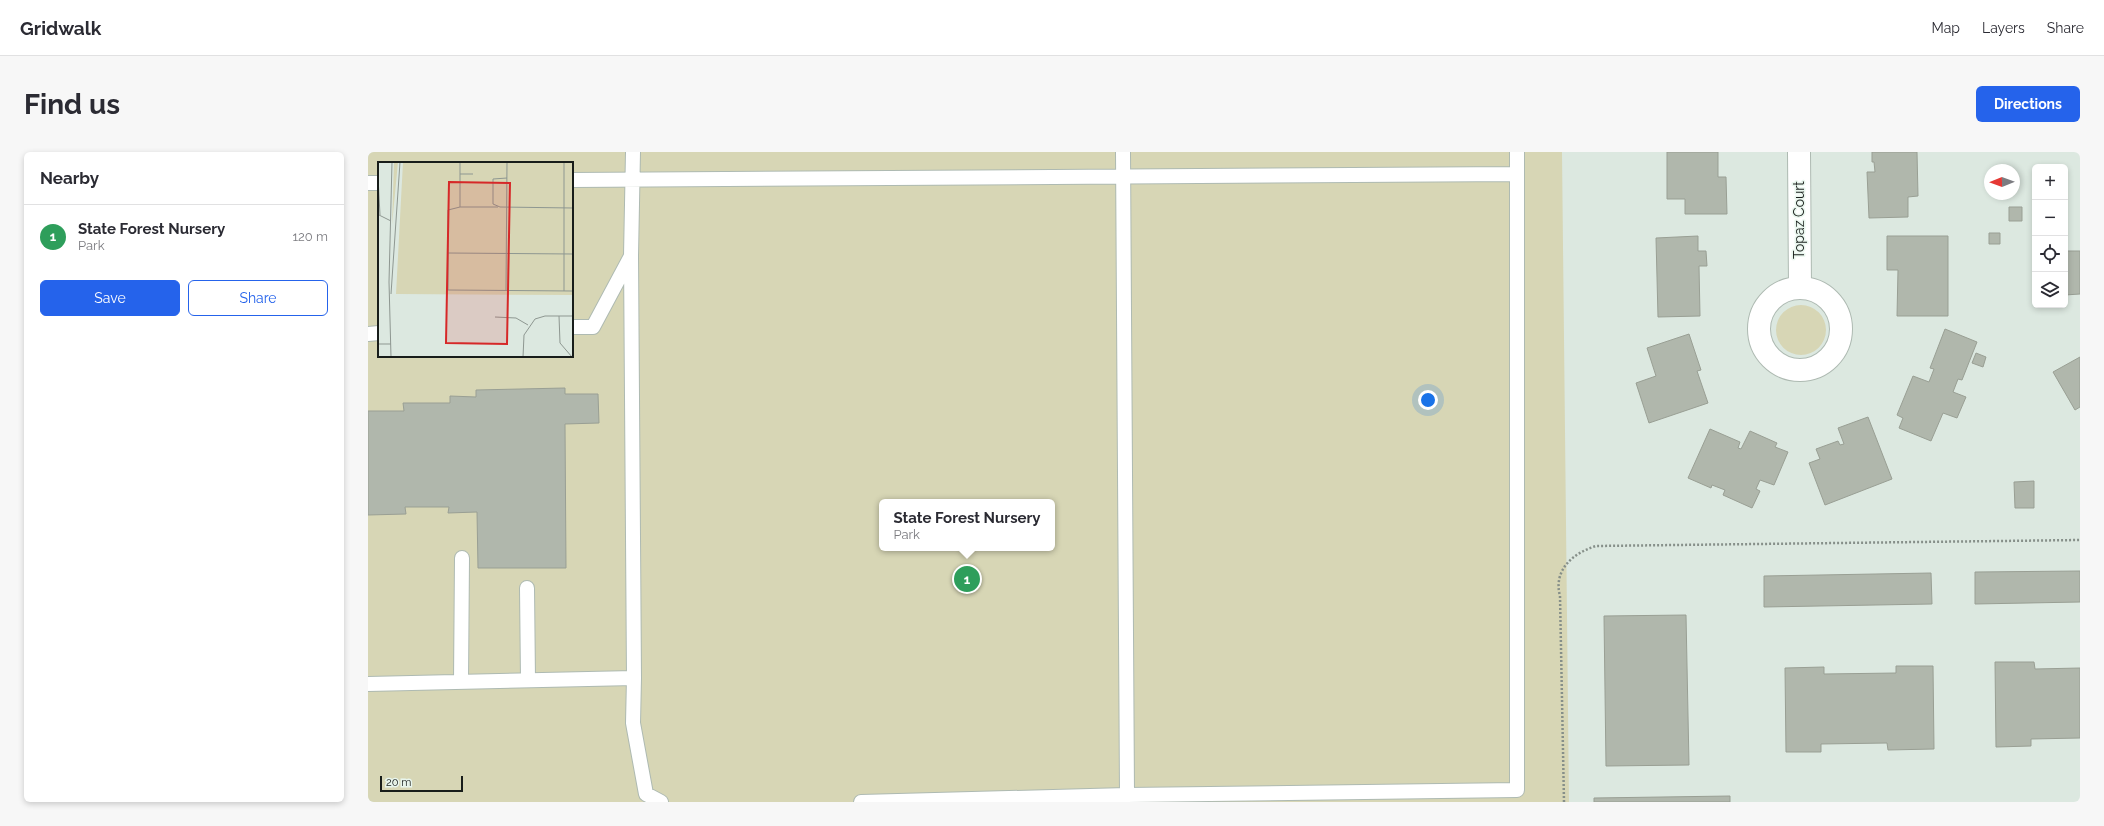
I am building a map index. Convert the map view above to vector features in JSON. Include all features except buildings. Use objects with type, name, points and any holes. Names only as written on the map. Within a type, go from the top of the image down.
[{"type":"street","name":"Topaz Court","points":[[1799,152],[1800,288]]},
{"type":"lane","points":[[633,152],[631,256],[633,723],[646,794],[661,802]]},
{"type":"lane","points":[[1123,152],[1127,794]]},
{"type":"lane","points":[[860,802],[1127,794],[1517,790],[1517,152]]},
{"type":"lane","points":[[573,180],[1517,174]]},
{"type":"lane","points":[[573,327],[593,327],[631,256]]},
{"type":"lane","points":[[368,334],[378,333]]},
{"type":"lane","points":[[461,681],[462,558]]},
{"type":"lane","points":[[527,588],[528,680]]},
{"type":"lane","points":[[368,684],[634,678]]},
{"type":"path","points":[[1564,802],[1560,604],[1558,582],[1567,563],[1583,550],[1596,546],[2080,540]]},
{"type":"green space","points":[[368,152],[1562,152],[1569,802],[368,802]]},
{"type":"green space","points":[[1801,305],[1811,307],[1819,312],[1824,320],[1826,330],[1824,340],[1819,348],[1811,353],[1801,355],[1791,353],[1783,348],[1778,340],[1776,330],[1778,320],[1783,312],[1791,307]]},
{"type":"place","name":"State Forest Nursery","points":[[967,579]]}]
